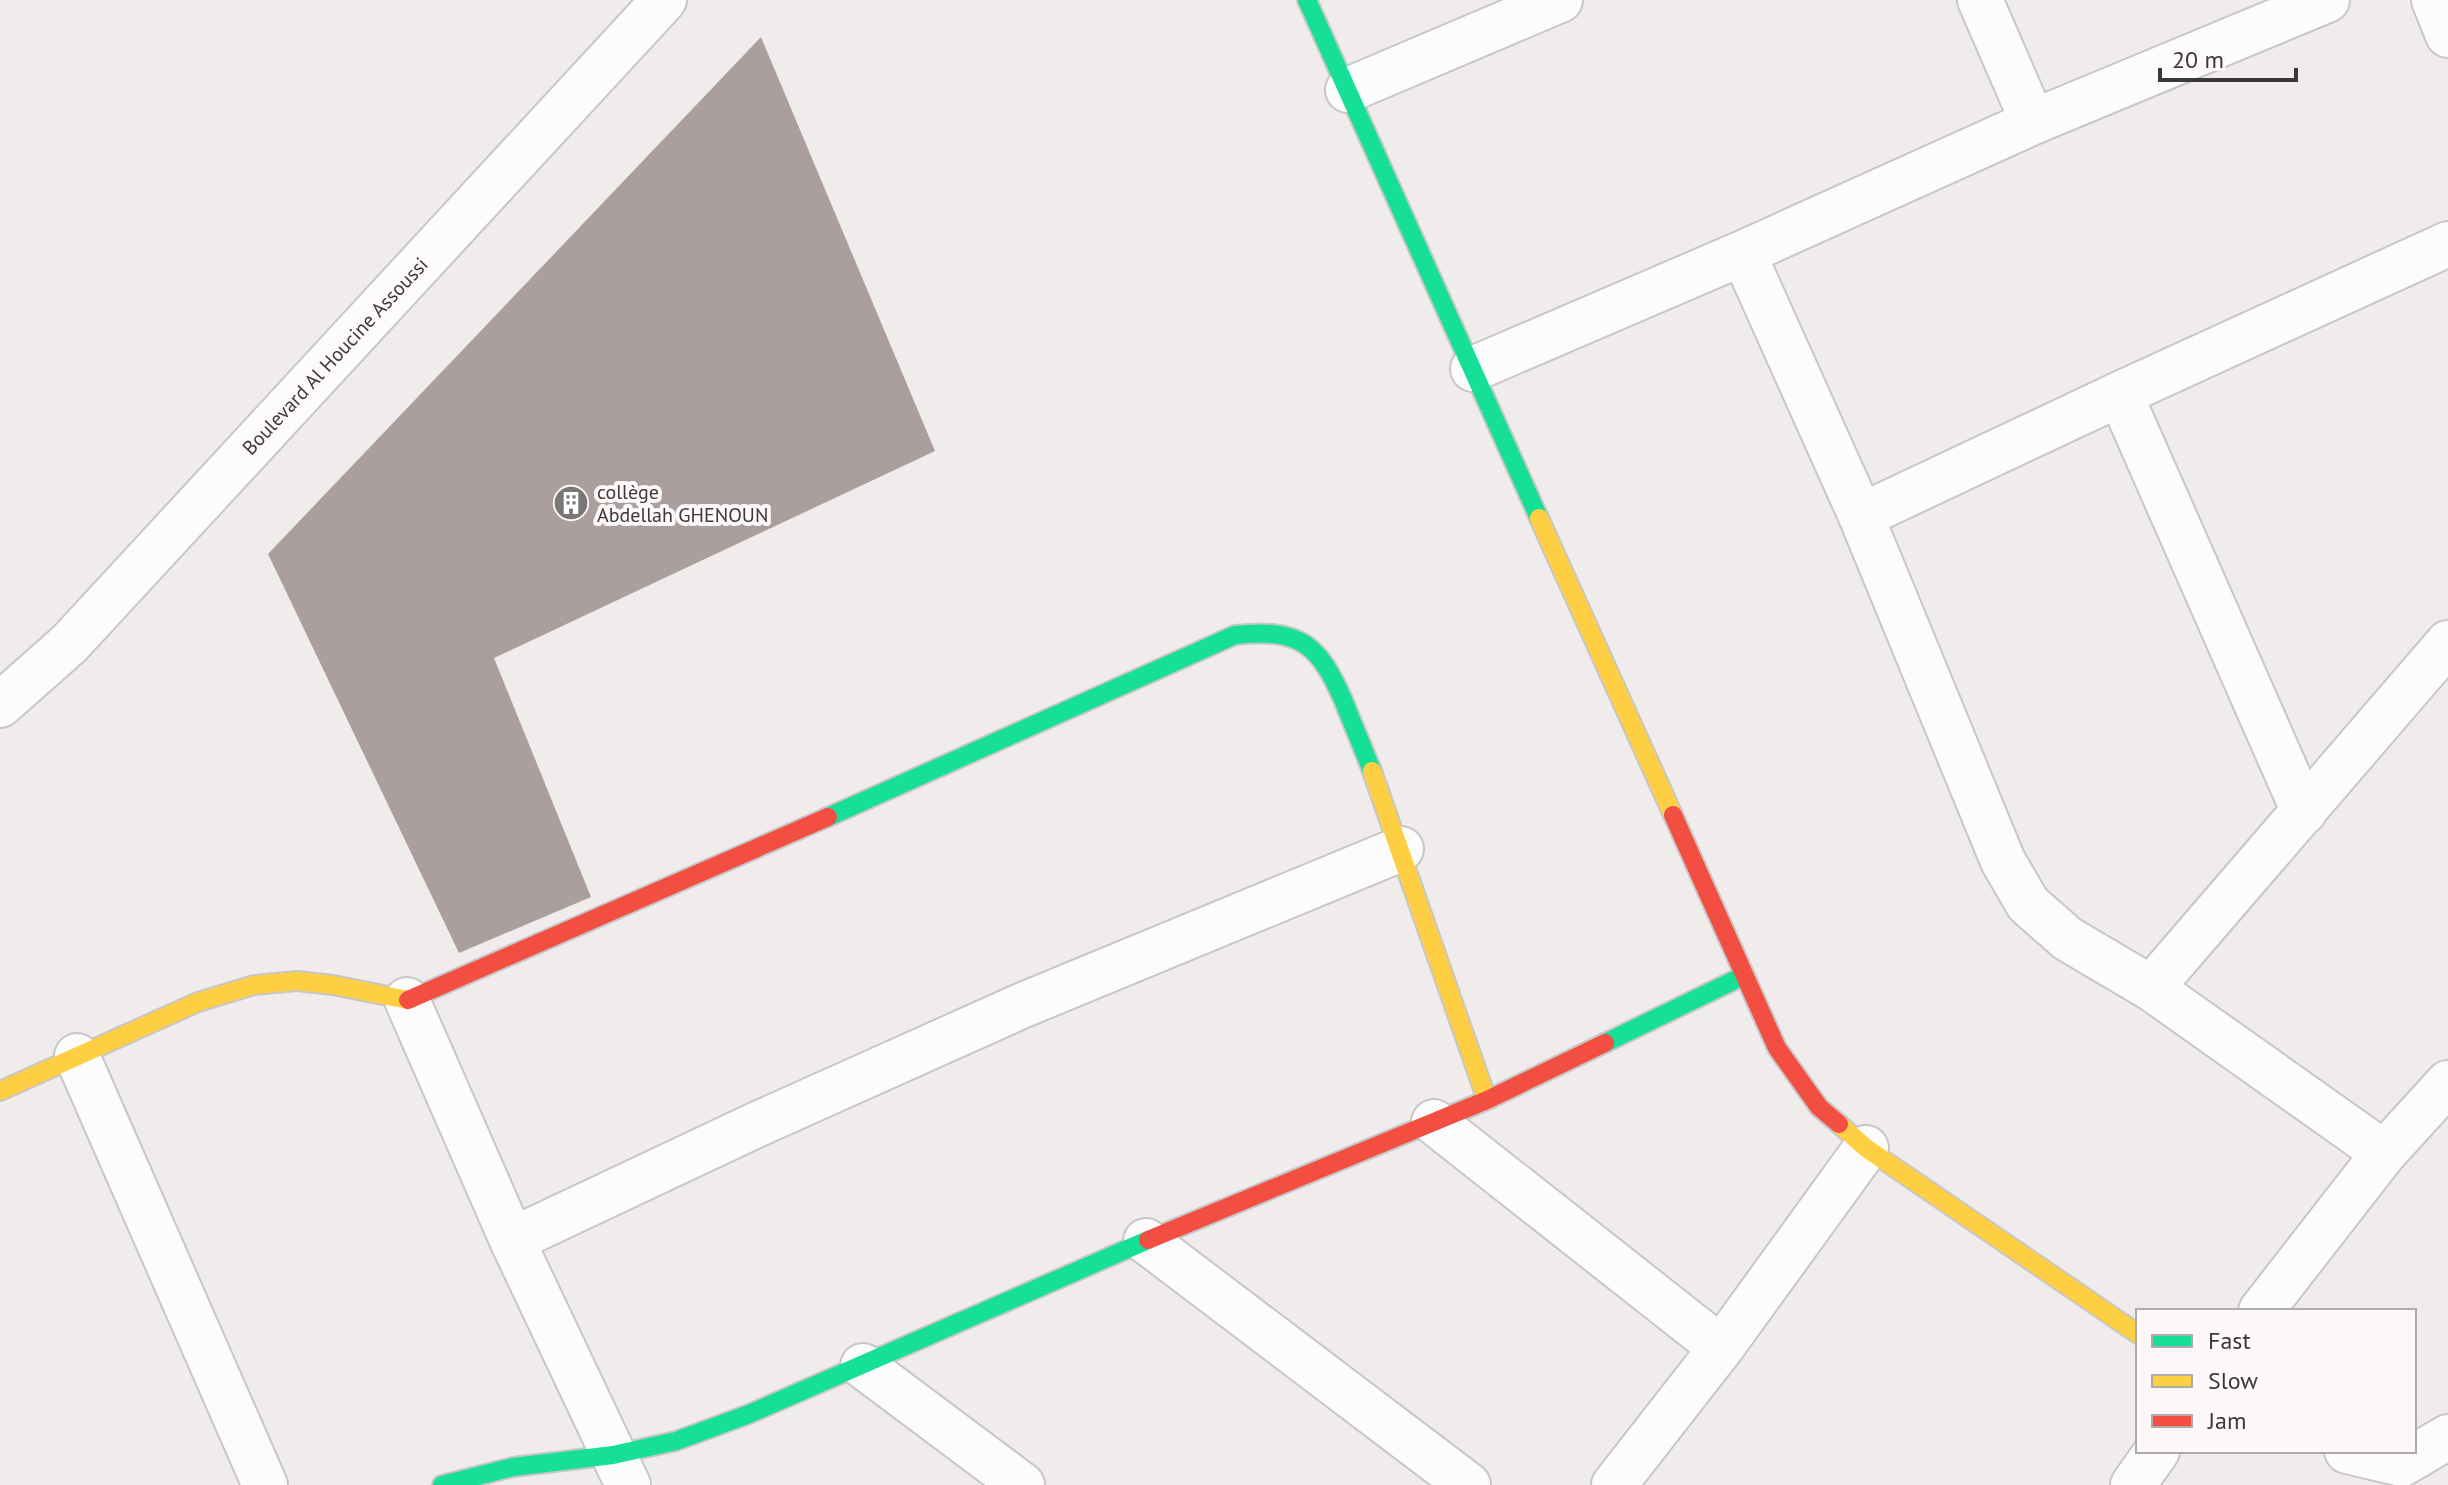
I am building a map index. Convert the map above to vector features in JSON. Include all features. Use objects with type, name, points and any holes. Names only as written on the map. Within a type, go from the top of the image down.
[{"type":"street","name":"Boulevard Al Houcine Assoussi","points":[[0,705],[69,644],[664,0]]},
{"type":"street","points":[[1307,0],[1777,1048],[1819,1107],[1866,1148],[2136,1333]]},
{"type":"street","points":[[1348,90],[1560,0]]},
{"type":"street","points":[[1980,0],[2033,122]]},
{"type":"street","points":[[1473,369],[1743,253],[2033,122],[2327,0]]},
{"type":"street","points":[[2434,0],[2448,35]]},
{"type":"street","points":[[1861,516],[2448,244]]},
{"type":"street","points":[[1743,253],[1861,516],[2003,861],[2028,904],[2068,939],[2151,988],[2384,1153]]},
{"type":"street","points":[[2120,394],[2304,812]]},
{"type":"street","points":[[0,1091],[198,1002],[254,985],[297,981],[407,1000],[717,866],[1235,635],[1252,633],[1280,636],[1307,645],[1320,656],[1334,679],[1401,849],[1487,1100]]},
{"type":"street","points":[[2151,988],[2448,643]]},
{"type":"street","points":[[512,1240],[758,1124],[1021,1006],[1401,849]]},
{"type":"street","points":[[442,1485],[513,1467],[557,1460],[621,1470],[662,1445],[697,1434],[863,1366],[1146,1241],[1487,1100],[1743,976]]},
{"type":"street","points":[[407,1000],[512,1240],[621,1470]]},
{"type":"street","points":[[77,1056],[265,1485]]},
{"type":"street","points":[[2263,1309],[2384,1153],[2448,1083]]},
{"type":"street","points":[[1434,1122],[1721,1348]]},
{"type":"street","points":[[1614,1485],[1721,1348],[1866,1148]]},
{"type":"street","points":[[1146,1241],[1468,1485]]},
{"type":"street","points":[[863,1366],[1022,1485]]},
{"type":"street","points":[[2355,1453],[2402,1464],[2448,1437]]},
{"type":"street","points":[[2133,1485],[2156,1453]]},
{"type":"building","name":"collège Abdellah GHENOUN","points":[[761,37],[935,451],[494,658],[591,897],[459,953],[268,554]]},
{"type":"traffic: fast","points":[[1307,0],[1539,518]]},
{"type":"traffic: fast","points":[[828,817],[1235,635],[1257,633],[1291,638],[1316,653],[1335,682],[1372,771]]},
{"type":"traffic: fast","points":[[1605,1043],[1743,976]]},
{"type":"traffic: fast","points":[[442,1485],[513,1467],[613,1455],[676,1441],[749,1414],[1148,1240]]},
{"type":"traffic: slow","points":[[1539,518],[1673,815]]},
{"type":"traffic: slow","points":[[1372,771],[1487,1100]]},
{"type":"traffic: slow","points":[[0,1091],[198,1002],[254,985],[297,981],[408,1000]]},
{"type":"traffic: slow","points":[[1839,1124],[1866,1148],[2136,1333]]},
{"type":"traffic: jam","points":[[1673,815],[1777,1048],[1819,1107],[1839,1124]]},
{"type":"traffic: jam","points":[[408,1000],[828,817]]},
{"type":"traffic: jam","points":[[1148,1240],[1487,1100],[1605,1043]]},
{"type":"place","name":"collège Abdellah GHENOUN","points":[[571,503]]}]
